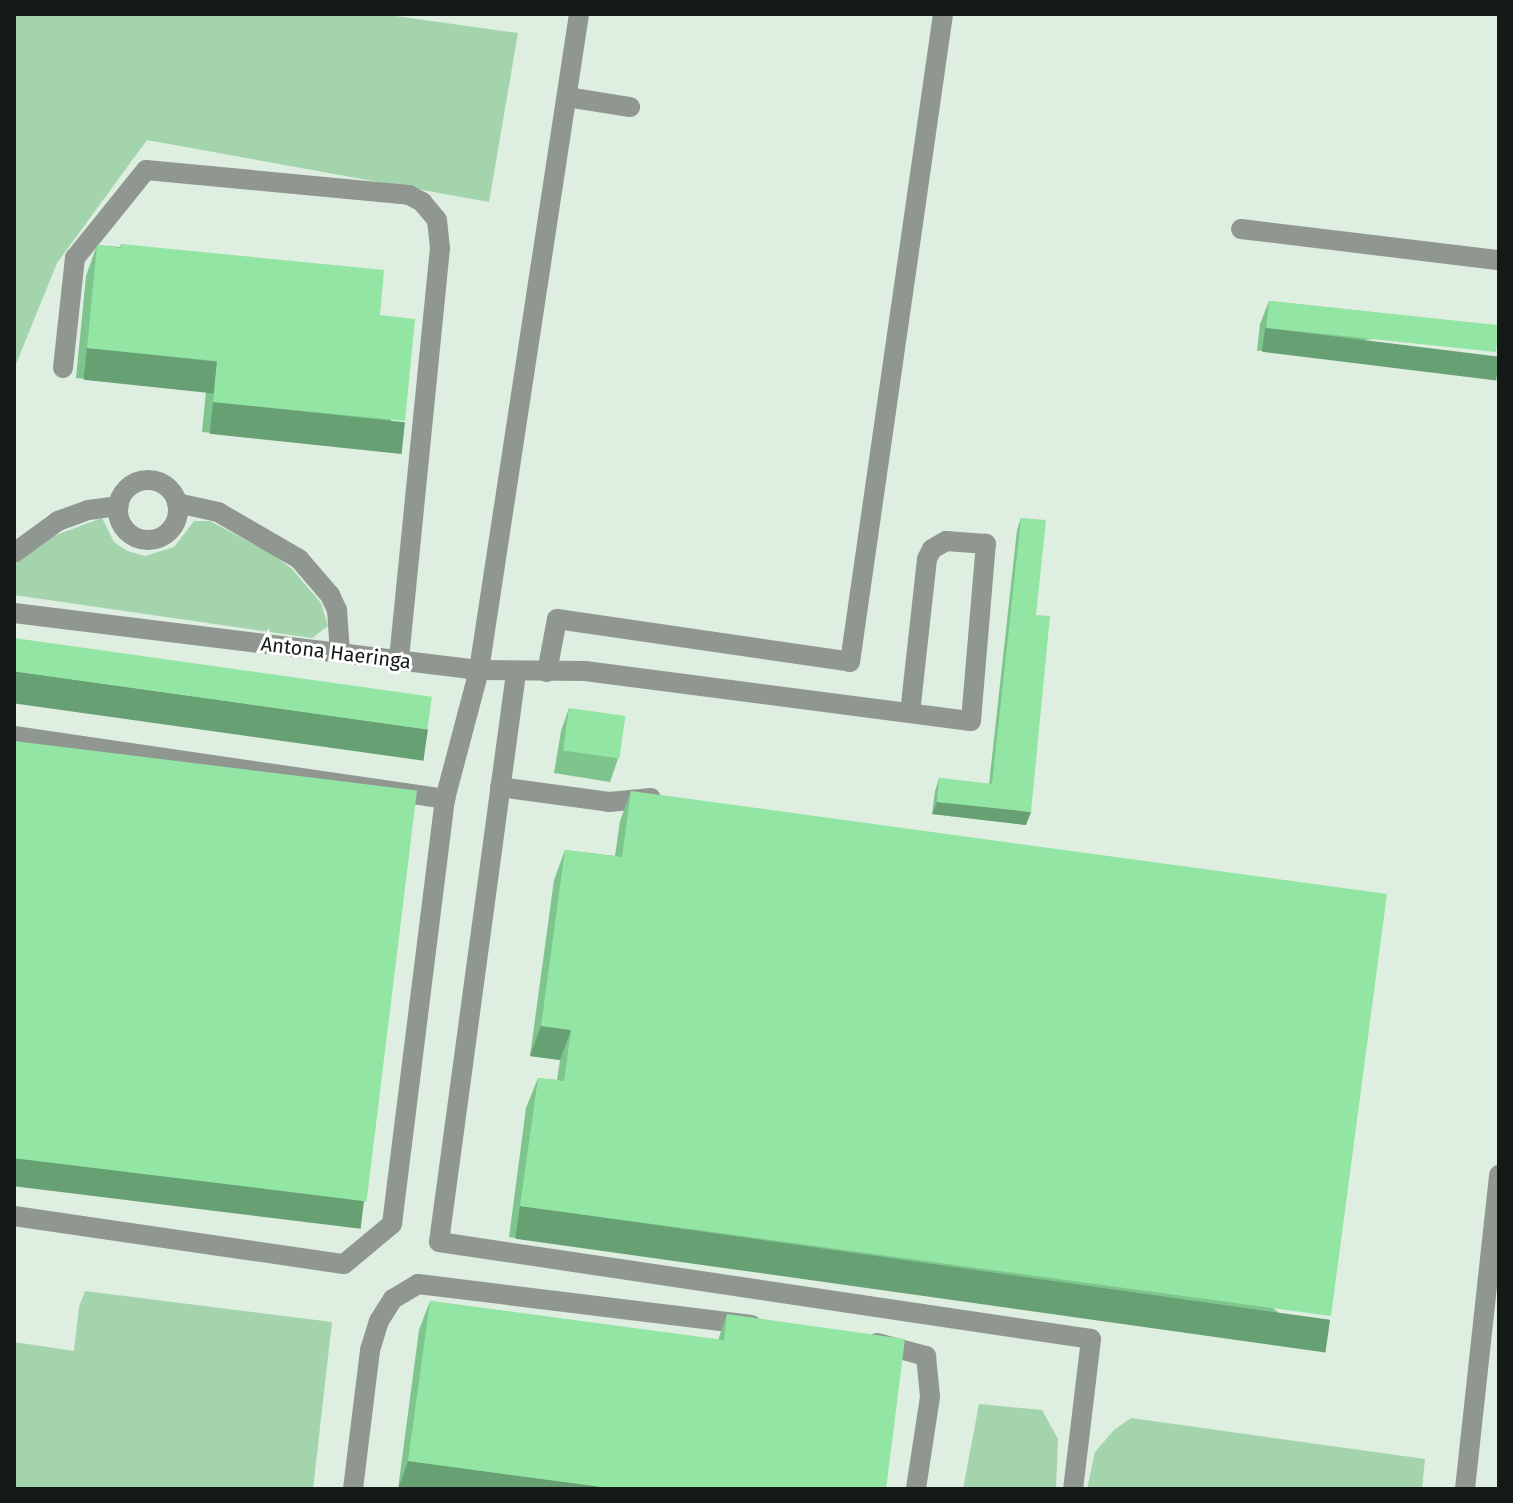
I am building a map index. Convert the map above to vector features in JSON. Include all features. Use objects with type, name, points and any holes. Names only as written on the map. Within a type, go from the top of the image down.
[{"type":"street","points":[[14,1216],[344,1264],[392,1224],[445,799],[479,670],[579,14]]},
{"type":"street","points":[[547,672],[557,619],[850,662],[943,14]]},
{"type":"street","points":[[567,97],[630,107]]},
{"type":"street","points":[[63,368],[75,258],[146,170],[409,195],[422,202],[437,220],[440,248],[399,661]]},
{"type":"street","points":[[1241,229],[1499,260]]},
{"type":"street","points":[[143,481],[163,484],[177,503],[177,520],[172,529],[156,539],[137,538],[123,526],[119,506],[126,491],[143,481]]},
{"type":"street","points":[[177,503],[218,512],[299,559],[333,602],[339,618],[340,653]]},
{"type":"street","points":[[14,553],[58,521],[89,510],[119,506]]},
{"type":"street","name":"Antona Haeringa","points":[[14,613],[479,670],[516,673],[585,671],[660,679],[971,721],[986,544],[946,541],[932,549],[927,559],[910,712]]},
{"type":"street","points":[[516,673],[439,1242],[1091,1339],[1073,1489]]},
{"type":"street","points":[[14,736],[445,799]]},
{"type":"street","points":[[500,787],[609,802],[668,796]]},
{"type":"street","points":[[1465,1489],[1490,1333],[1499,1175]]},
{"type":"street","points":[[353,1489],[370,1350],[379,1321],[393,1299],[418,1284],[777,1329]]},
{"type":"street","points":[[854,1340],[926,1356],[930,1397],[916,1489]]},
{"type":"green space","points":[[14,14],[381,14],[518,33],[489,202],[147,140],[57,263],[14,369]]},
{"type":"green space","points":[[102,518],[114,542],[127,551],[145,556],[174,547],[194,521],[210,521],[274,555],[292,569],[321,603],[328,626],[312,638],[14,595],[14,566],[18,562],[53,536]]},
{"type":"green space","points":[[85,1291],[332,1322],[313,1489],[14,1489],[14,1342],[74,1351],[79,1307]]},
{"type":"green space","points":[[979,1404],[1042,1410],[1058,1439],[1056,1489],[963,1489]]},
{"type":"green space","points":[[1131,1418],[1425,1459],[1422,1489],[1087,1489],[1095,1452],[1114,1430]]},
{"type":"building","points":[[121,244],[384,270],[380,315],[415,319],[405,421],[213,402],[217,361],[87,348],[97,245],[121,248]]},
{"type":"building","points":[[1269,301],[1499,325],[1496,352],[1266,328]]},
{"type":"building","points":[[1021,518],[1046,520],[1036,615],[1050,616],[1031,812],[937,802],[939,778],[992,784]]},
{"type":"building","points":[[14,638],[432,697],[427,729],[14,671]]},
{"type":"building","points":[[569,708],[625,716],[619,759],[563,751]]},
{"type":"building","points":[[14,741],[417,790],[367,1201],[14,1158]]},
{"type":"building","points":[[631,791],[1387,894],[1331,1316],[520,1206],[538,1078],[564,1081],[571,1030],[541,1026],[565,850],[622,857]]},
{"type":"building","points":[[430,1301],[724,1340],[727,1314],[905,1339],[886,1489],[617,1489],[408,1461]]}]
